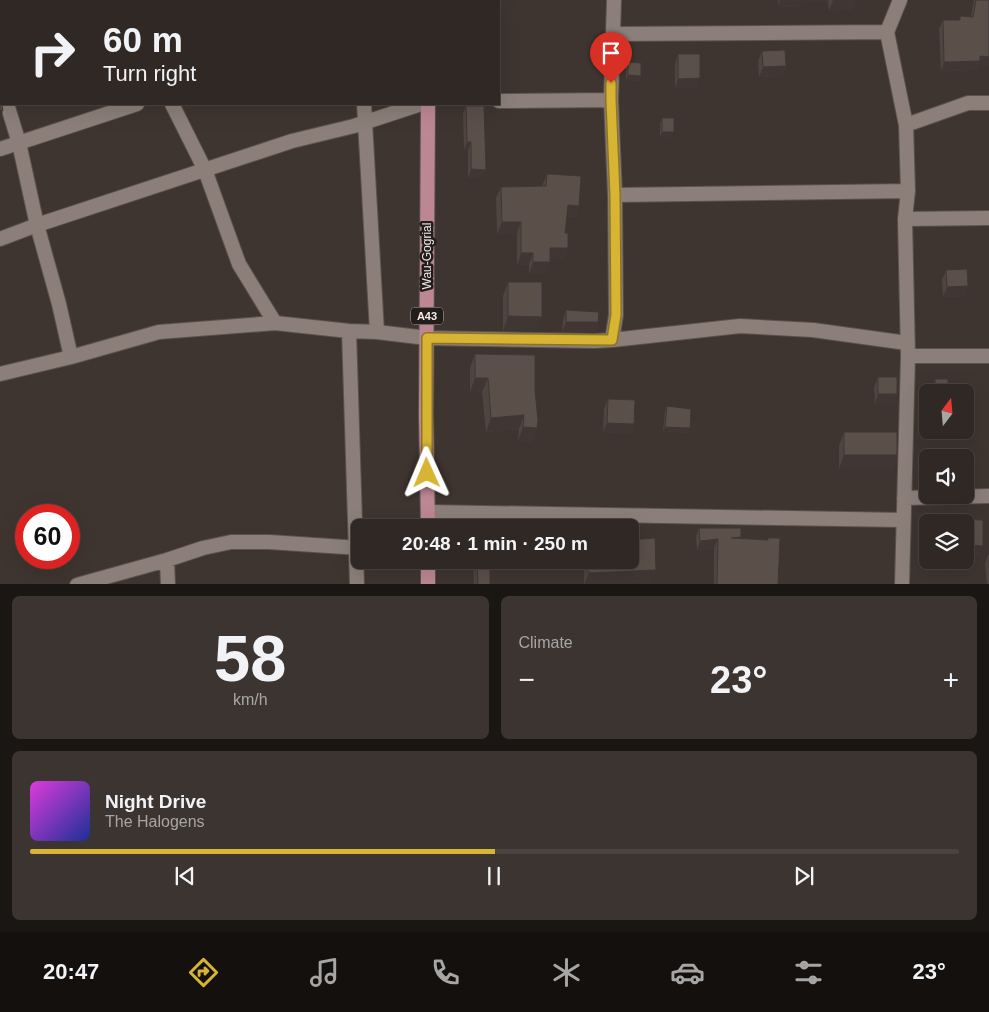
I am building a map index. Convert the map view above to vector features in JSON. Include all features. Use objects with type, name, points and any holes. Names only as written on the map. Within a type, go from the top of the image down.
[{"type":"main road","name":"Wau-Gogrial","points":[[428,105],[426,416],[428,519]]},
{"type":"main road","points":[[428,569],[428,584]]},
{"type":"street","points":[[612,340],[616,315],[615,195],[611,100],[614,0]]},
{"type":"street","points":[[900,0],[887,32],[906,125],[908,191],[905,219],[908,349],[902,584]]},
{"type":"street","points":[[613,34],[887,32]]},
{"type":"street","points":[[500,101],[611,100]]},
{"type":"street","points":[[906,125],[968,103],[989,103]]},
{"type":"street","points":[[7,105],[19,143],[37,225],[59,304],[71,357]]},
{"type":"street","points":[[0,148],[134,105]]},
{"type":"street","points":[[172,105],[205,170],[239,264],[275,323]]},
{"type":"street","points":[[364,105],[378,332]]},
{"type":"street","points":[[0,239],[292,141],[354,126],[418,105]]},
{"type":"street","points":[[615,195],[908,191]]},
{"type":"street","points":[[905,219],[989,218]]},
{"type":"street","points":[[0,374],[71,357],[159,332],[275,323],[427,338],[612,340],[740,326],[813,330],[908,349],[989,356]]},
{"type":"street","points":[[349,330],[357,519]]},
{"type":"street","points":[[904,498],[989,496]]},
{"type":"street","points":[[428,512],[903,520]]},
{"type":"street","points":[[77,584],[167,560],[203,548],[231,542],[269,542],[351,548]]},
{"type":"street","points":[[167,560],[168,584]]},
{"type":"street","points":[[357,569],[357,584]]},
{"type":"building","points":[[976,0],[989,0],[989,57],[980,56],[980,61],[944,62],[943,20],[960,20],[960,16],[973,17]]},
{"type":"building","points":[[785,50],[786,66],[763,67],[762,51]]},
{"type":"building","points":[[678,54],[700,54],[700,78],[678,79]]},
{"type":"building","points":[[628,62],[641,63],[641,76],[628,75]]},
{"type":"building","points":[[466,106],[484,106],[486,170],[471,169],[471,142],[467,142]]},
{"type":"building","points":[[662,118],[674,118],[674,132],[662,132]]},
{"type":"building","points":[[547,174],[581,176],[579,206],[568,205],[565,233],[568,233],[568,248],[550,248],[550,262],[533,262],[533,253],[521,253],[521,222],[502,222],[501,187],[546,186]]},
{"type":"building","points":[[967,269],[968,286],[947,287],[946,270]]},
{"type":"building","points":[[508,282],[542,282],[542,317],[508,316]]},
{"type":"building","points":[[566,310],[599,312],[598,322],[566,322]]},
{"type":"building","points":[[475,354],[535,355],[537,428],[523,427],[524,415],[491,418],[488,378],[475,378]]},
{"type":"building","points":[[878,377],[897,377],[897,394],[878,394]]},
{"type":"building","points":[[935,379],[948,379],[948,384],[935,384]]},
{"type":"building","points":[[608,399],[635,400],[634,424],[607,423]]},
{"type":"building","points":[[667,406],[691,409],[690,428],[665,427]]},
{"type":"building","points":[[844,432],[897,432],[897,455],[844,455]]},
{"type":"building","points":[[974,520],[983,520],[983,546],[974,546]]},
{"type":"building","points":[[699,528],[741,528],[741,537],[731,538],[768,540],[768,538],[780,538],[778,584],[717,584],[718,539],[700,541]]},
{"type":"building","points":[[655,538],[656,570],[589,573],[589,569],[639,569],[639,539]]},
{"type":"building","points":[[477,569],[490,569],[490,584],[478,584]]},
{"type":"route","points":[[427,473],[427,338],[612,340],[616,315],[615,195],[611,83]]}]
